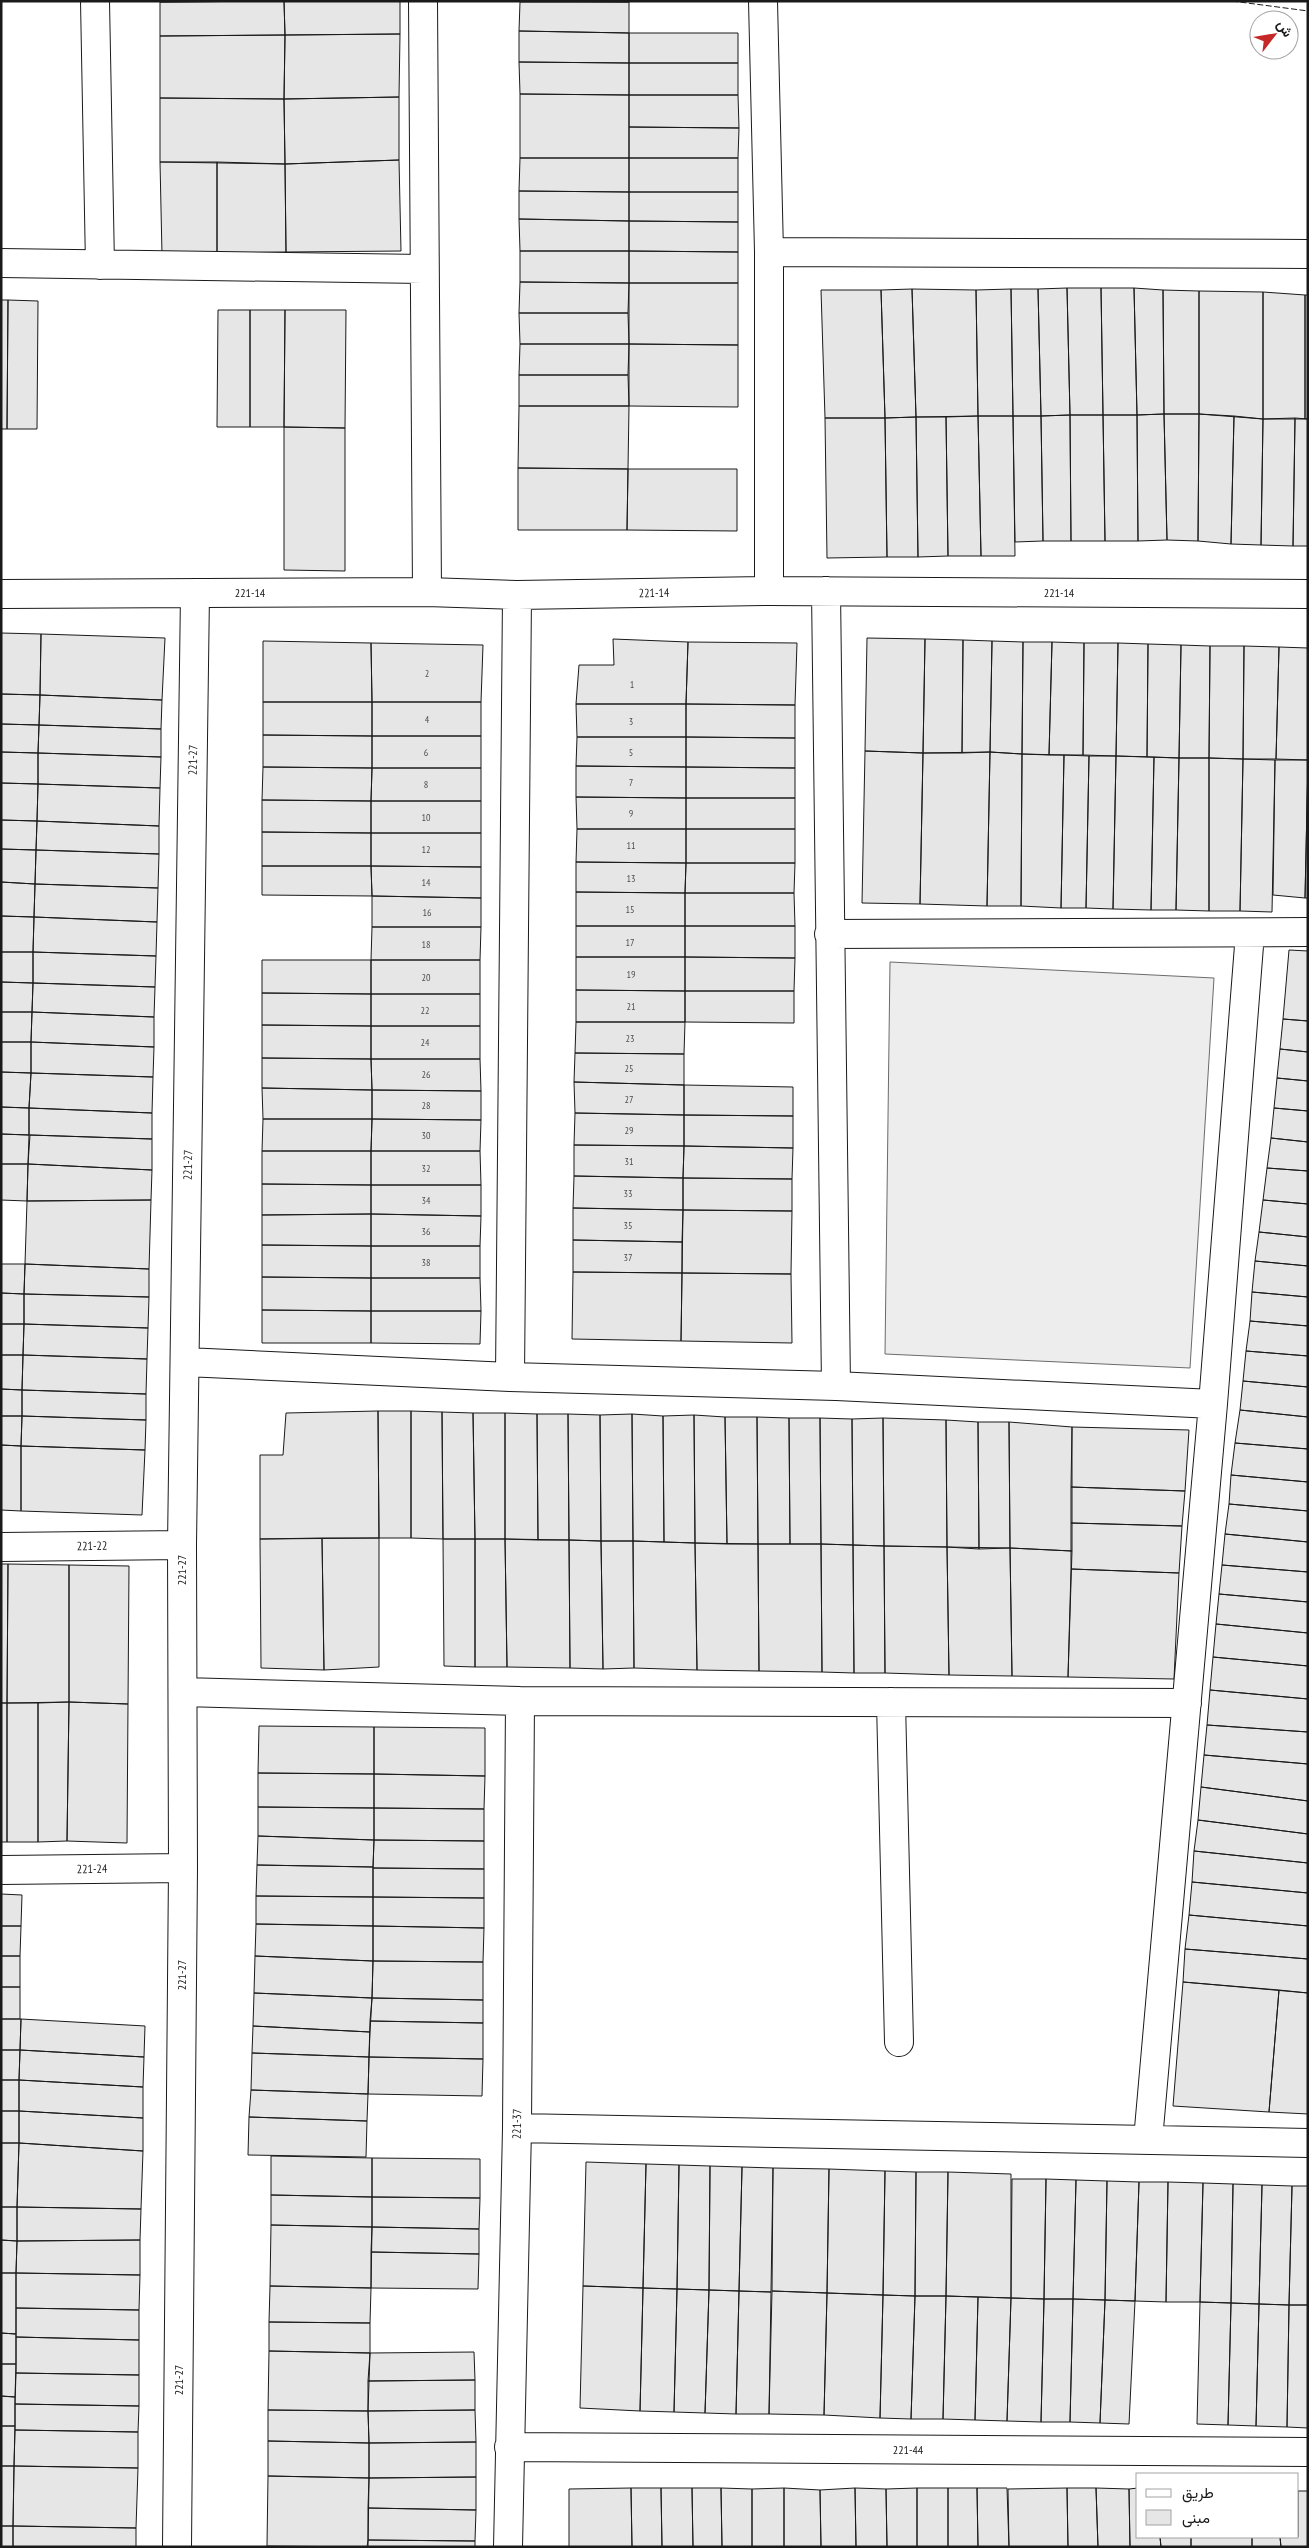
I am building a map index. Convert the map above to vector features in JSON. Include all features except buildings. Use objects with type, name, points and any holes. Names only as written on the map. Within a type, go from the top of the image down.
[{"type":"street","points":[[95,1],[100,264]]},
{"type":"street","points":[[423,1],[426,592]]},
{"type":"street","points":[[762,1],[769,252],[769,591]]},
{"type":"street","points":[[769,252],[1308,254]]},
{"type":"street","points":[[1,263],[423,269]]},
{"type":"street","points":[[826,591],[836,1386]]},
{"type":"street","name":"221-14","points":[[1,594],[426,592],[517,595],[826,591],[1308,594]]},
{"type":"street","name":"221-27","points":[[177,2547],[182,1868],[182,1545],[186,1362],[195,593]]},
{"type":"street","points":[[510,1377],[517,595]]},
{"type":"street","points":[[829,934],[1308,932]]},
{"type":"street","points":[[1148,2140],[1213,1404],[1250,933]]},
{"type":"street","points":[[186,1362],[510,1377],[836,1386],[1213,1404]]},
{"type":"street","name":"221-22","points":[[1,1547],[182,1545]]},
{"type":"street","points":[[182,1692],[520,1701],[1187,1703]]},
{"type":"street","name":"221-37","points":[[508,2547],[518,2128],[520,1701]]},
{"type":"street","points":[[891,1702],[899,2042]]},
{"type":"street","name":"221-24","points":[[1,1870],[182,1868]]},
{"type":"street","points":[[518,2128],[1308,2143]]},
{"type":"street","name":"221-44","points":[[509,2448],[1308,2452]]},
{"type":"shaded area","points":[[890,962],[1214,978],[1190,1368],[885,1354]]},
{"type":"fence","points":[[1232,1],[1308,11]]}]
